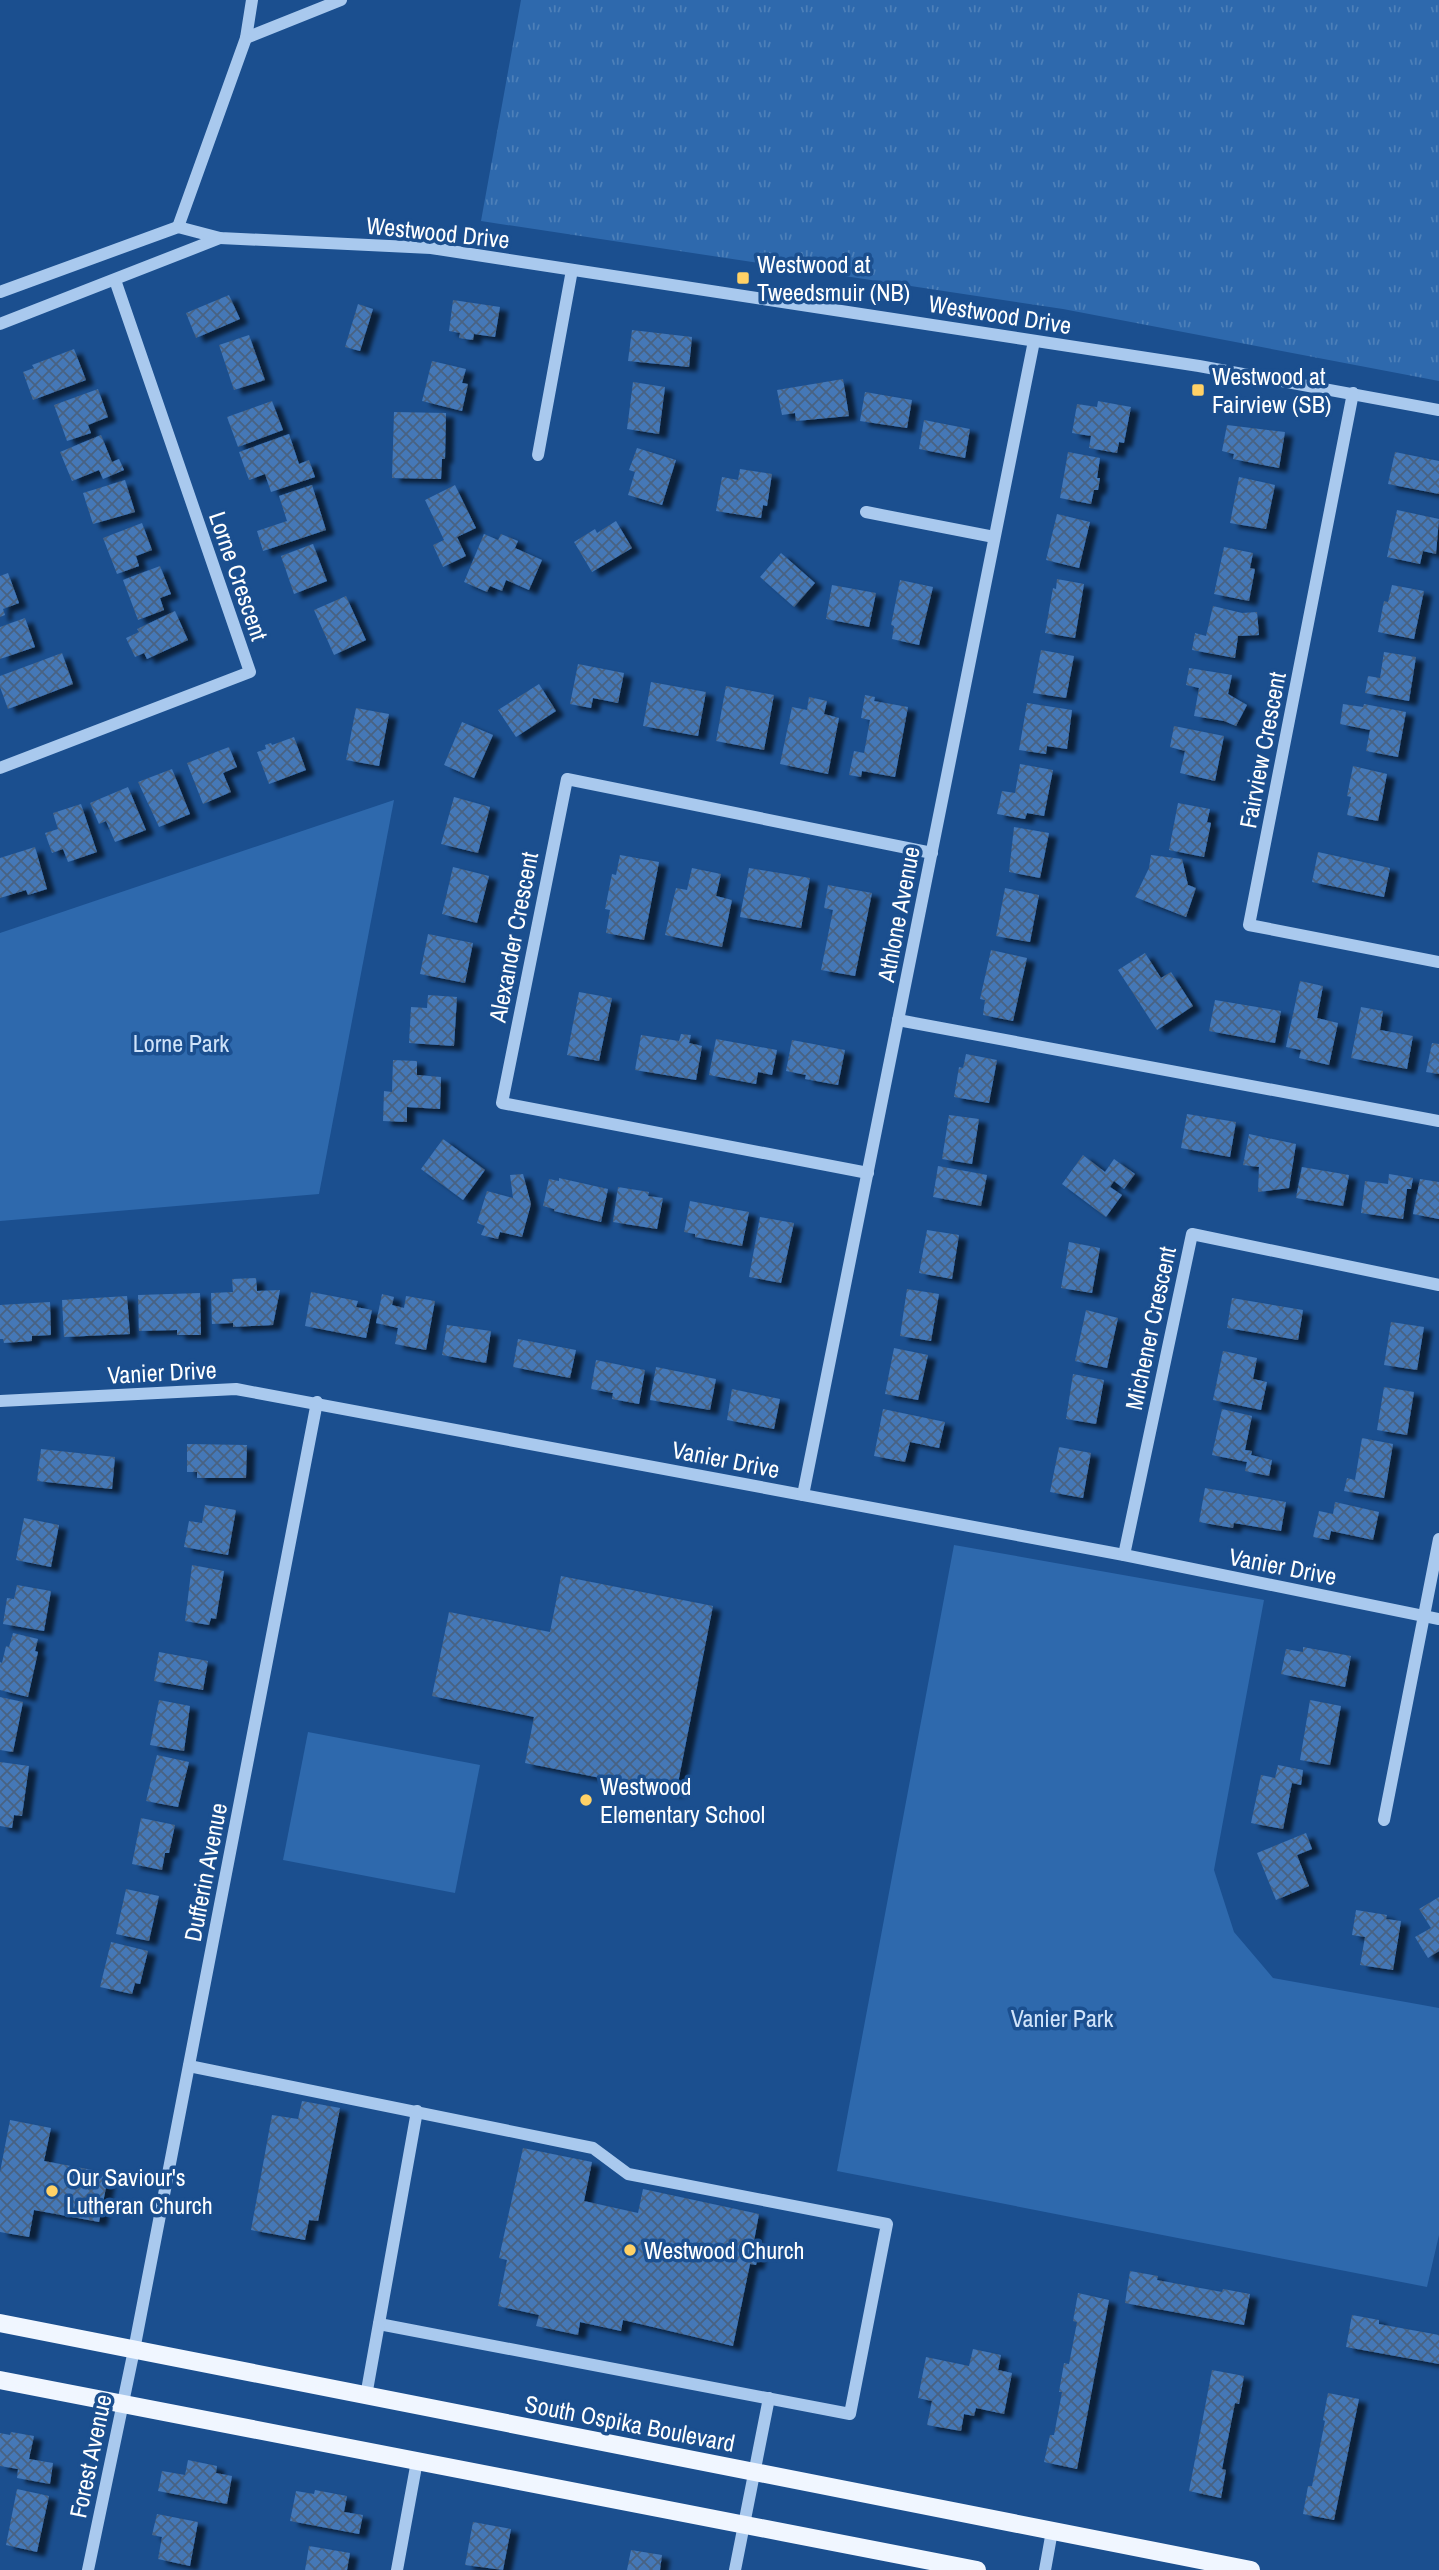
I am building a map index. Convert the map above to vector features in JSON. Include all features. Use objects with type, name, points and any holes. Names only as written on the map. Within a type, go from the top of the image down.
[{"type":"main road","name":"South Ospika Boulevard","points":[[0,2323],[1251,2570]]},
{"type":"main road","points":[[0,2381],[977,2570]]},
{"type":"street","points":[[0,292],[178,227],[246,38],[252,0]]},
{"type":"street","points":[[246,38],[341,0]]},
{"type":"street","name":"Westwood Drive","points":[[178,227],[220,238],[431,248],[1199,366],[1439,410]]},
{"type":"street","name":"Westwood Drive","points":[[0,324],[220,238]]},
{"type":"street","points":[[538,456],[572,270]]},
{"type":"street","name":"Lorne Crescent","points":[[0,768],[250,672],[115,280]]},
{"type":"street","name":"Athlone Avenue","points":[[803,1495],[1034,341]]},
{"type":"street","name":"Fairview Crescent","points":[[1353,393],[1249,925],[1439,962]]},
{"type":"street","points":[[866,512],[994,537]]},
{"type":"street","name":"Alexander Crescent","points":[[868,1173],[502,1103],[566,779],[932,853]]},
{"type":"street","points":[[898,1020],[1439,1121]]},
{"type":"street","name":"Michener Crescent","points":[[1124,1555],[1192,1234],[1439,1285]]},
{"type":"street","name":"Vanier Drive","points":[[0,1401],[236,1389],[317,1402],[1124,1555],[1439,1619]]},
{"type":"street","name":"Dufferin Avenue","points":[[134,2350],[317,1402]]},
{"type":"street","points":[[1384,1819],[1439,1539]]},
{"type":"street","points":[[189,2066],[593,2148],[628,2174],[887,2224],[850,2414],[379,2324]]},
{"type":"street","points":[[366,2396],[417,2111]]},
{"type":"street","name":"Forest Avenue","points":[[88,2570],[134,2350]]},
{"type":"street","points":[[735,2570],[769,2399]]},
{"type":"street","points":[[397,2570],[417,2461]]},
{"type":"street","points":[[1045,2570],[1052,2530]]},
{"type":"green space","points":[[521,0],[1439,0],[1439,381],[1063,309],[481,221]]},
{"type":"green space","name":"Lorne Park","points":[[394,800],[319,1194],[0,1221],[0,933]]},
{"type":"green space","name":"Vanier Park","points":[[954,1545],[1264,1600],[1214,1870],[1234,1932],[1273,1978],[1439,2008],[1439,2235],[1427,2287],[837,2171]]},
{"type":"green space","points":[[308,1732],[480,1765],[455,1893],[283,1860]]},
{"type":"building","points":[[229,295],[240,319],[196,338],[186,313]]},
{"type":"building","points":[[453,300],[500,307],[495,337],[474,334],[473,340],[459,338],[460,333],[449,331]]},
{"type":"building","points":[[358,304],[373,309],[360,351],[345,347]]},
{"type":"building","points":[[632,330],[692,337],[689,367],[628,361]]},
{"type":"building","points":[[249,335],[265,380],[234,390],[219,345]]},
{"type":"building","points":[[74,349],[86,380],[33,400],[23,372],[34,368],[32,365]]},
{"type":"building","points":[[432,361],[466,369],[462,383],[468,384],[462,411],[422,401]]},
{"type":"building","points":[[843,379],[849,416],[796,421],[795,413],[782,415],[777,390]]},
{"type":"building","points":[[633,382],[665,387],[659,434],[627,429]]},
{"type":"building","points":[[98,389],[108,417],[88,425],[91,433],[67,441],[54,405]]},
{"type":"building","points":[[865,392],[912,400],[907,428],[860,421]]},
{"type":"building","points":[[272,401],[283,430],[238,447],[227,417]]},
{"type":"building","points":[[1098,401],[1131,407],[1124,443],[1119,442],[1117,453],[1089,448],[1091,436],[1072,433],[1077,404],[1097,407]]},
{"type":"building","points":[[394,412],[446,413],[445,459],[442,459],[441,479],[392,478]]},
{"type":"building","points":[[924,420],[970,429],[965,458],[919,449]]},
{"type":"building","points":[[1227,425],[1285,432],[1279,468],[1233,459],[1234,454],[1222,451]]},
{"type":"building","points":[[289,434],[299,464],[309,460],[315,477],[271,492],[265,474],[249,480],[239,452]]},
{"type":"building","points":[[101,435],[112,462],[119,459],[124,470],[103,479],[99,470],[72,481],[60,452]]},
{"type":"building","points":[[637,448],[676,460],[662,505],[628,495],[635,472],[629,470]]},
{"type":"building","points":[[1068,452],[1100,458],[1098,490],[1094,490],[1091,504],[1060,498]]},
{"type":"building","points":[[1395,452],[1439,461],[1439,494],[1388,484]]},
{"type":"building","points":[[740,469],[772,474],[767,506],[763,505],[761,518],[716,511],[722,477],[738,480]]},
{"type":"building","points":[[1239,477],[1275,485],[1266,529],[1230,523]]},
{"type":"building","points":[[125,480],[135,512],[93,524],[83,493]]},
{"type":"building","points":[[312,485],[326,530],[263,551],[257,531],[287,521],[279,496]]},
{"type":"building","points":[[455,485],[476,528],[457,537],[466,556],[443,567],[433,545],[444,540],[425,500]]},
{"type":"building","points":[[1397,510],[1439,519],[1436,554],[1423,551],[1420,564],[1387,557]]},
{"type":"building","points":[[1057,514],[1090,522],[1079,568],[1046,560]]},
{"type":"building","points":[[616,521],[632,548],[592,572],[574,542],[595,529],[597,533]]},
{"type":"building","points":[[142,523],[152,550],[136,556],[139,566],[117,574],[103,538]]},
{"type":"building","points":[[484,534],[498,540],[501,534],[518,541],[515,548],[542,560],[529,590],[506,580],[502,591],[490,586],[487,592],[464,582]]},
{"type":"building","points":[[313,544],[327,581],[294,594],[281,556]]},
{"type":"building","points":[[1224,547],[1253,553],[1250,568],[1255,569],[1249,601],[1214,594]]},
{"type":"building","points":[[781,553],[815,583],[794,607],[760,577]]},
{"type":"building","points":[[160,566],[171,594],[160,598],[164,610],[138,620],[123,580]]},
{"type":"building","points":[[8,573],[19,603],[3,609],[5,615],[0,617],[0,576]]},
{"type":"building","points":[[1057,579],[1084,584],[1075,638],[1045,633]]},
{"type":"building","points":[[900,580],[933,587],[919,645],[892,639],[894,626],[891,625]]},
{"type":"building","points":[[832,585],[876,593],[869,627],[826,619]]},
{"type":"building","points":[[1392,585],[1424,591],[1414,639],[1378,632],[1384,601],[1388,602]]},
{"type":"building","points":[[346,596],[366,640],[334,655],[314,610]]},
{"type":"building","points":[[1213,606],[1242,613],[1257,612],[1259,635],[1238,636],[1235,658],[1192,650],[1195,633],[1206,636]]},
{"type":"building","points":[[175,611],[188,640],[147,659],[144,653],[135,657],[126,638],[139,632],[137,629]]},
{"type":"building","points":[[25,618],[35,647],[0,659],[0,627]]},
{"type":"building","points":[[1041,650],[1074,656],[1066,698],[1033,693]]},
{"type":"building","points":[[1384,652],[1416,657],[1409,701],[1365,693],[1368,676],[1380,678]]},
{"type":"building","points":[[62,653],[73,684],[8,709],[0,687],[0,676]]},
{"type":"building","points":[[578,664],[624,673],[618,703],[593,698],[591,708],[570,704]]},
{"type":"building","points":[[1189,668],[1232,675],[1228,694],[1247,705],[1236,726],[1194,716],[1199,688],[1186,685]]},
{"type":"building","points":[[651,682],[706,692],[698,736],[643,726]]},
{"type":"building","points":[[539,684],[556,711],[516,737],[498,710]]},
{"type":"building","points":[[726,686],[774,695],[764,750],[716,741]]},
{"type":"building","points":[[865,695],[875,697],[874,701],[908,707],[895,777],[862,771],[861,777],[849,775],[854,751],[864,753],[870,720],[861,718]]},
{"type":"building","points":[[809,697],[827,701],[824,714],[839,718],[828,774],[780,764],[792,707],[807,710]]},
{"type":"building","points":[[1027,703],[1072,710],[1067,749],[1047,746],[1046,754],[1019,750]]},
{"type":"building","points":[[1343,704],[1363,707],[1364,704],[1406,712],[1398,757],[1366,751],[1370,730],[1340,724]]},
{"type":"building","points":[[356,708],[389,714],[379,766],[346,760]]},
{"type":"building","points":[[462,722],[493,735],[474,778],[444,765]]},
{"type":"building","points":[[1174,726],[1224,736],[1215,781],[1180,773],[1185,751],[1170,747]]},
{"type":"building","points":[[294,737],[306,770],[269,784],[257,752],[266,749],[265,745]]},
{"type":"building","points":[[229,747],[237,767],[223,773],[231,792],[203,804],[187,763]]},
{"type":"building","points":[[1020,764],[1053,770],[1044,816],[1027,813],[1025,819],[997,814],[1002,791],[1015,793]]},
{"type":"building","points":[[1353,766],[1387,774],[1378,821],[1347,815],[1351,797],[1347,796]]},
{"type":"building","points":[[172,769],[190,814],[159,827],[138,782]]},
{"type":"building","points":[[128,787],[146,830],[115,842],[106,821],[99,824],[90,803]]},
{"type":"building","points":[[454,797],[490,807],[478,853],[441,844]]},
{"type":"building","points":[[1178,803],[1210,809],[1207,822],[1211,823],[1204,857],[1169,850]]},
{"type":"building","points":[[81,804],[97,852],[68,862],[63,849],[52,853],[45,833],[58,829],[53,813]]},
{"type":"building","points":[[1014,827],[1049,833],[1040,878],[1009,872]]},
{"type":"building","points":[[35,847],[47,889],[28,895],[26,890],[0,898],[0,858]]},
{"type":"building","points":[[1318,852],[1390,868],[1384,897],[1312,882]]},
{"type":"building","points":[[620,855],[659,862],[644,940],[606,933],[610,910],[605,909],[612,874],[616,875]]},
{"type":"building","points":[[1151,855],[1182,859],[1188,885],[1196,888],[1186,917],[1135,897],[1149,868]]},
{"type":"building","points":[[453,867],[489,876],[477,923],[442,914]]},
{"type":"building","points":[[692,868],[721,874],[716,896],[732,900],[722,947],[665,935],[676,888],[687,890]]},
{"type":"building","points":[[749,868],[810,878],[801,928],[740,917]]},
{"type":"building","points":[[828,885],[872,893],[855,976],[821,970],[833,910],[824,908]]},
{"type":"building","points":[[1005,888],[1039,895],[1030,942],[996,936]]},
{"type":"building","points":[[428,934],[473,943],[465,983],[420,974]]},
{"type":"building","points":[[991,950],[1027,958],[1013,1021],[983,1015],[985,1000],[980,999]]},
{"type":"building","points":[[1145,953],[1161,978],[1171,972],[1193,1006],[1157,1030],[1118,970]]},
{"type":"building","points":[[1300,981],[1323,986],[1317,1018],[1338,1023],[1329,1065],[1299,1058],[1301,1050],[1286,1047]]},
{"type":"building","points":[[579,992],[612,998],[599,1061],[567,1055]]},
{"type":"building","points":[[428,995],[457,997],[454,1046],[409,1043],[411,1007],[427,1008]]},
{"type":"building","points":[[1215,1000],[1281,1011],[1275,1043],[1209,1031]]},
{"type":"building","points":[[1361,1007],[1383,1011],[1380,1030],[1413,1036],[1407,1069],[1351,1058]]},
{"type":"building","points":[[681,1034],[691,1035],[689,1043],[702,1046],[696,1080],[635,1070],[641,1035],[679,1041]]},
{"type":"building","points":[[716,1039],[777,1050],[772,1075],[758,1072],[756,1084],[709,1075]]},
{"type":"building","points":[[792,1040],[845,1050],[838,1085],[805,1079],[806,1075],[786,1071]]},
{"type":"building","points":[[1432,1043],[1439,1044],[1439,1074],[1426,1072]]},
{"type":"building","points":[[966,1054],[997,1060],[989,1103],[954,1097],[959,1067],[963,1068]]},
{"type":"building","points":[[393,1060],[417,1061],[417,1075],[441,1077],[440,1109],[407,1107],[407,1122],[383,1121],[384,1091],[392,1092]]},
{"type":"building","points":[[1187,1114],[1236,1122],[1230,1157],[1181,1148]]},
{"type":"building","points":[[949,1115],[979,1119],[972,1164],[942,1159]]},
{"type":"building","points":[[1249,1134],[1296,1144],[1289,1188],[1258,1192],[1259,1167],[1243,1165]]},
{"type":"building","points":[[443,1139],[485,1170],[463,1200],[421,1169]]},
{"type":"building","points":[[1083,1155],[1105,1172],[1114,1159],[1135,1174],[1124,1189],[1114,1181],[1110,1187],[1122,1195],[1106,1217],[1062,1184]]},
{"type":"building","points":[[938,1166],[987,1175],[981,1206],[933,1197]]},
{"type":"building","points":[[1302,1167],[1349,1175],[1343,1206],[1296,1198]]},
{"type":"building","points":[[523,1174],[531,1204],[522,1237],[500,1232],[498,1239],[481,1235],[485,1226],[477,1223],[487,1191],[513,1198],[510,1175]]},
{"type":"building","points":[[1389,1174],[1413,1178],[1411,1189],[1407,1189],[1403,1219],[1361,1213],[1365,1181],[1388,1184]]},
{"type":"building","points":[[559,1178],[608,1189],[601,1222],[543,1206],[549,1179],[559,1181]]},
{"type":"building","points":[[1420,1179],[1439,1182],[1439,1219],[1413,1214]]},
{"type":"building","points":[[618,1187],[649,1192],[648,1196],[663,1198],[657,1229],[613,1222]]},
{"type":"building","points":[[690,1201],[749,1212],[742,1246],[695,1237],[695,1234],[684,1232]]},
{"type":"building","points":[[760,1217],[794,1223],[781,1283],[749,1277]]},
{"type":"building","points":[[927,1230],[959,1235],[952,1279],[919,1273]]},
{"type":"building","points":[[1069,1242],[1100,1248],[1092,1293],[1061,1288]]},
{"type":"building","points":[[256,1278],[257,1291],[280,1290],[273,1325],[233,1327],[233,1323],[212,1324],[211,1293],[233,1292],[232,1279]]},
{"type":"building","points":[[907,1289],[939,1294],[931,1341],[900,1336]]},
{"type":"building","points":[[311,1292],[358,1301],[356,1307],[372,1310],[366,1338],[305,1326]]},
{"type":"building","points":[[200,1293],[201,1335],[177,1335],[177,1330],[139,1331],[138,1295]]},
{"type":"building","points":[[382,1294],[394,1297],[392,1305],[404,1308],[406,1296],[435,1301],[426,1350],[395,1344],[398,1328],[376,1323]]},
{"type":"building","points":[[127,1296],[130,1334],[64,1337],[62,1300]]},
{"type":"building","points":[[1232,1298],[1303,1310],[1298,1340],[1227,1328]]},
{"type":"building","points":[[50,1302],[51,1335],[32,1336],[32,1341],[4,1343],[3,1339],[0,1339],[0,1305]]},
{"type":"building","points":[[1086,1310],[1118,1318],[1107,1368],[1075,1361]]},
{"type":"building","points":[[1391,1322],[1424,1327],[1417,1370],[1384,1365]]},
{"type":"building","points":[[447,1325],[491,1331],[486,1363],[442,1355]]},
{"type":"building","points":[[518,1339],[576,1350],[570,1378],[513,1367]]},
{"type":"building","points":[[894,1348],[928,1355],[918,1400],[885,1394]]},
{"type":"building","points":[[1223,1351],[1257,1358],[1253,1379],[1267,1382],[1261,1410],[1213,1400]]},
{"type":"building","points":[[596,1360],[645,1370],[639,1404],[612,1399],[613,1393],[591,1389]]},
{"type":"building","points":[[656,1367],[716,1379],[710,1410],[650,1400]]},
{"type":"building","points":[[1073,1374],[1104,1380],[1096,1424],[1066,1419]]},
{"type":"building","points":[[1384,1387],[1414,1392],[1407,1435],[1377,1430]]},
{"type":"building","points":[[732,1389],[780,1399],[774,1429],[727,1420]]},
{"type":"building","points":[[883,1409],[945,1422],[939,1448],[910,1442],[905,1462],[874,1456]]},
{"type":"building","points":[[1222,1409],[1252,1416],[1245,1450],[1252,1451],[1251,1455],[1272,1460],[1269,1476],[1245,1471],[1247,1462],[1212,1455]]},
{"type":"building","points":[[1362,1438],[1393,1444],[1384,1498],[1344,1491],[1347,1478],[1355,1480]]},
{"type":"building","points":[[187,1444],[247,1445],[246,1478],[197,1478],[197,1472],[187,1472]]},
{"type":"building","points":[[1059,1447],[1091,1453],[1083,1498],[1050,1492]]},
{"type":"building","points":[[41,1449],[115,1457],[112,1489],[37,1481]]},
{"type":"building","points":[[1205,1488],[1286,1502],[1281,1531],[1234,1523],[1233,1528],[1199,1522]]},
{"type":"building","points":[[1335,1502],[1379,1512],[1373,1540],[1331,1531],[1329,1540],[1313,1537],[1319,1511],[1333,1514]]},
{"type":"building","points":[[205,1505],[236,1510],[228,1555],[184,1547],[189,1521],[202,1523]]},
{"type":"building","points":[[24,1518],[59,1525],[51,1567],[16,1560]]},
{"type":"building","points":[[192,1565],[224,1571],[216,1619],[211,1618],[209,1625],[185,1621]]},
{"type":"building","points":[[561,1576],[713,1606],[676,1793],[525,1763],[534,1717],[432,1696],[449,1612],[550,1632]]},
{"type":"building","points":[[17,1585],[51,1591],[44,1631],[3,1624],[7,1598],[14,1599]]},
{"type":"building","points":[[13,1633],[38,1639],[35,1651],[38,1652],[28,1697],[0,1690],[0,1662],[2,1663]]},
{"type":"building","points":[[1303,1647],[1351,1656],[1345,1687],[1281,1674],[1286,1649],[1303,1652]]},
{"type":"building","points":[[159,1652],[208,1661],[203,1690],[154,1681]]},
{"type":"building","points":[[0,1697],[23,1702],[13,1752],[0,1750]]},
{"type":"building","points":[[159,1700],[190,1706],[184,1751],[150,1745]]},
{"type":"building","points":[[1310,1700],[1341,1706],[1330,1765],[1300,1760]]},
{"type":"building","points":[[157,1755],[189,1762],[178,1807],[146,1801]]},
{"type":"building","points":[[0,1762],[29,1766],[22,1816],[14,1815],[12,1828],[0,1826]]},
{"type":"building","points":[[1278,1765],[1303,1770],[1301,1785],[1292,1783],[1283,1829],[1251,1823],[1261,1775],[1275,1778]]},
{"type":"building","points":[[141,1818],[175,1825],[162,1870],[132,1864]]},
{"type":"building","points":[[1306,1833],[1312,1849],[1297,1855],[1309,1886],[1276,1900],[1257,1853]]},
{"type":"building","points":[[126,1889],[159,1896],[149,1941],[116,1934]]},
{"type":"building","points":[[1439,1897],[1439,1951],[1428,1958],[1415,1937],[1431,1928],[1419,1909]]},
{"type":"building","points":[[1356,1910],[1387,1915],[1386,1919],[1401,1921],[1393,1970],[1360,1965],[1365,1937],[1352,1935]]},
{"type":"building","points":[[111,1942],[148,1951],[140,1984],[135,1983],[132,1994],[100,1987]]},
{"type":"building","points":[[302,2101],[340,2108],[318,2221],[309,2220],[305,2240],[251,2230],[272,2115],[298,2119]]},
{"type":"building","name":"Our Saviour's Lutheran Church","points":[[10,2120],[51,2128],[44,2161],[109,2173],[99,2222],[34,2210],[29,2237],[0,2232],[0,2172]]},
{"type":"building","name":"Westwood Church","points":[[523,2148],[592,2162],[584,2201],[638,2213],[643,2189],[759,2214],[754,2241],[761,2242],[756,2265],[750,2264],[733,2346],[623,2320],[621,2331],[580,2322],[578,2335],[536,2326],[539,2315],[498,2306],[507,2260],[499,2258]]},
{"type":"building","points":[[1130,2271],[1158,2276],[1157,2280],[1222,2292],[1223,2289],[1250,2294],[1244,2325],[1125,2303]]},
{"type":"building","points":[[1078,2293],[1109,2300],[1077,2469],[1044,2462],[1050,2435],[1054,2435],[1064,2363],[1069,2364],[1077,2322],[1073,2321]]},
{"type":"building","points":[[1352,2315],[1379,2320],[1379,2324],[1439,2335],[1439,2364],[1346,2347]]},
{"type":"building","points":[[973,2349],[1001,2355],[998,2370],[1012,2373],[1004,2414],[976,2408],[974,2416],[964,2414],[961,2431],[927,2425],[932,2401],[918,2398],[926,2357],[969,2366]]},
{"type":"building","points":[[1212,2370],[1244,2376],[1239,2404],[1235,2403],[1222,2469],[1226,2470],[1221,2498],[1189,2491]]},
{"type":"building","points":[[1328,2393],[1359,2399],[1334,2520],[1303,2514],[1308,2486],[1312,2486]]},
{"type":"building","points":[[11,2432],[34,2436],[29,2459],[53,2463],[50,2484],[17,2478],[18,2469],[0,2466],[0,2433],[10,2435]]},
{"type":"building","points":[[188,2460],[217,2466],[216,2473],[232,2476],[227,2504],[158,2491],[162,2471],[185,2475]]},
{"type":"building","points":[[17,2489],[49,2496],[37,2552],[6,2545]]},
{"type":"building","points":[[315,2490],[347,2496],[344,2512],[363,2515],[359,2534],[290,2521],[296,2491],[314,2494]]},
{"type":"building","points":[[157,2514],[198,2522],[190,2566],[158,2559],[162,2537],[152,2535]]},
{"type":"building","points":[[473,2522],[511,2529],[503,2570],[465,2565]]},
{"type":"building","points":[[309,2546],[350,2553],[347,2570],[305,2570]]},
{"type":"building","points":[[631,2550],[662,2555],[660,2570],[627,2570]]},
{"type":"place","name":"Westwood at Tweedsmuir (NB)","points":[[743,278]]},
{"type":"place","name":"Westwood at Fairview (SB)","points":[[1198,390]]},
{"type":"place","name":"Westwood Elementary School","points":[[586,1800]]},
{"type":"place","name":"Our Saviour's Lutheran Church","points":[[52,2191]]},
{"type":"place","name":"Westwood Church","points":[[630,2250]]}]
